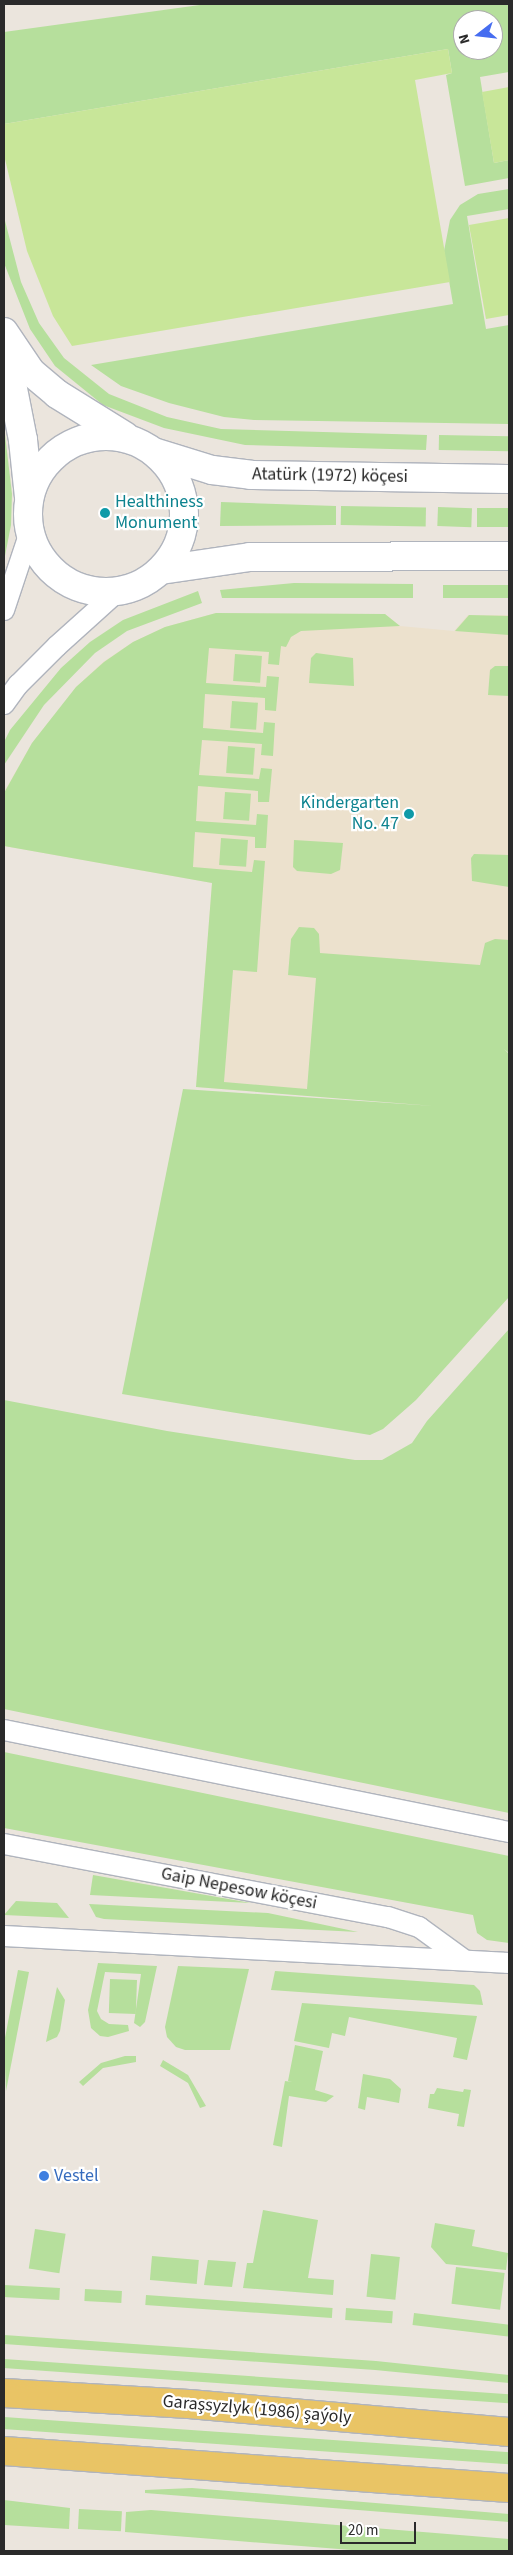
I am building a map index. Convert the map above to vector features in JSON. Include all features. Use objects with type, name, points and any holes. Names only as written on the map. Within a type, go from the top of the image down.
[{"type":"main road","points":[[4,332],[31,372],[57,394],[154,452],[169,468],[179,488],[184,510],[182,532],[174,552],[161,570],[141,584],[118,592],[79,588],[62,579],[36,550],[30,532],[29,497],[23,440],[4,343]]},
{"type":"main road","points":[[29,497],[37,476],[50,459],[67,445],[102,436],[130,439]]},
{"type":"main road","name":"Atatürk (1972) köçesi","points":[[154,452],[212,470],[251,475],[509,479]]},
{"type":"main road","points":[[161,570],[250,557],[509,556]]},
{"type":"main road","name":"Garaşsyzlyk (1986) şaýoly","points":[[4,2393],[189,2404],[509,2432]]},
{"type":"main road","points":[[4,2451],[509,2488]]},
{"type":"street","points":[[4,610],[30,532]]},
{"type":"street","points":[[4,704],[18,685],[57,646],[118,592]]},
{"type":"street","points":[[4,1730],[509,1832]]},
{"type":"street","name":"Gaip Nepesow köçesi","points":[[4,1844],[388,1917],[419,1927],[463,1959]]},
{"type":"street","points":[[4,1936],[463,1959],[509,1963]]},
{"type":"shaded area","points":[[216,613],[385,614],[400,626],[454,631],[468,615],[509,615],[509,1009],[448,1107],[196,1087],[212,883],[4,846],[4,792],[32,743],[76,687],[103,662],[133,642],[165,627]]},
{"type":"green space","points":[[207,4],[509,4],[509,72],[480,77],[494,163],[509,160],[509,178],[465,186],[446,75],[452,73],[448,49],[4,124],[4,32]]},
{"type":"green space","points":[[448,49],[452,73],[415,80],[450,282],[72,346],[53,316],[27,251],[4,155],[4,124]]},
{"type":"green space","points":[[509,87],[509,160],[494,163],[482,92]]},
{"type":"green space","points":[[509,189],[509,209],[467,216],[486,329],[509,325],[509,424],[254,420],[224,417],[169,403],[121,386],[91,365],[453,304],[444,251],[450,220],[460,205],[478,194]]},
{"type":"green space","points":[[4,217],[21,282],[39,323],[64,358],[109,394],[167,417],[221,429],[427,435],[426,450],[245,445],[164,428],[103,405],[55,366],[30,329],[4,263]]},
{"type":"green space","points":[[509,218],[509,315],[486,319],[469,225]]},
{"type":"green space","points":[[4,426],[12,494],[11,525],[4,561]]},
{"type":"green space","points":[[439,435],[509,436],[509,451],[439,450]]},
{"type":"green space","points":[[221,502],[336,506],[336,525],[220,526]]},
{"type":"green space","points":[[341,506],[426,507],[426,526],[341,525]]},
{"type":"green space","points":[[438,507],[472,508],[471,527],[437,526]]},
{"type":"green space","points":[[477,508],[509,508],[509,527],[477,527]]},
{"type":"green space","points":[[294,583],[413,584],[413,598],[222,598],[220,590]]},
{"type":"green space","points":[[443,585],[509,585],[509,598],[443,598]]},
{"type":"green space","points":[[198,591],[202,603],[127,631],[95,653],[44,705],[4,765],[4,742],[10,730],[61,668],[90,642],[123,620]]},
{"type":"green space","points":[[216,613],[385,614],[400,626],[301,631],[291,637],[286,647],[281,646],[279,665],[268,664],[269,652],[209,648],[206,683],[266,687],[267,676],[279,677],[276,711],[265,710],[265,698],[205,694],[203,728],[263,733],[264,722],[275,723],[273,756],[261,755],[262,744],[202,740],[199,775],[259,779],[261,768],[272,769],[269,802],[258,802],[258,791],[198,786],[196,821],[256,825],[257,814],[268,815],[266,848],[255,848],[255,837],[195,832],[193,867],[252,872],[254,860],[265,861],[257,972],[233,970],[224,1082],[307,1089],[316,978],[288,975],[291,939],[299,927],[314,928],[319,934],[320,953],[480,965],[485,943],[495,939],[509,940],[509,1053],[504,1049],[509,1054],[509,1297],[416,1400],[383,1429],[370,1435],[122,1394],[183,1089],[434,1106],[196,1087],[212,883],[4,846],[4,793],[32,743],[76,687],[104,662],[133,642],[165,627]]},
{"type":"green space","points":[[469,615],[509,616],[509,635],[455,631]]},
{"type":"green space","points":[[316,653],[353,658],[354,686],[309,683],[311,658]]},
{"type":"green space","points":[[235,654],[262,656],[260,683],[233,681]]},
{"type":"green space","points":[[495,666],[509,666],[509,696],[488,695],[490,670]]},
{"type":"green space","points":[[232,701],[258,703],[256,730],[230,728]]},
{"type":"green space","points":[[228,746],[255,748],[253,775],[226,773]]},
{"type":"green space","points":[[225,792],[251,794],[249,821],[223,819]]},
{"type":"green space","points":[[221,838],[248,840],[246,867],[219,865]]},
{"type":"green space","points":[[294,840],[343,843],[340,870],[331,874],[297,871],[293,867]]},
{"type":"green space","points":[[474,854],[509,855],[509,887],[472,881],[471,858]]},
{"type":"green space","points":[[509,1329],[509,1813],[4,1709],[4,1400],[167,1431],[355,1460],[382,1460],[412,1443],[427,1421]]},
{"type":"green space","points":[[4,1752],[509,1856],[509,1943],[487,1940],[477,1933],[473,1915],[4,1828]]},
{"type":"green space","points":[[93,1875],[251,1903],[90,1895]]},
{"type":"green space","points":[[16,1901],[57,1903],[69,1918],[4,1915]]},
{"type":"green space","points":[[89,1904],[268,1913],[358,1932],[104,1919],[96,1917]]},
{"type":"green space","points":[[98,1963],[157,1966],[145,2022],[140,2027],[134,2023],[141,1974],[105,1972],[97,2011],[101,2019],[109,2024],[128,2025],[129,2031],[108,2037],[100,2036],[91,2028],[88,2010]]},
{"type":"green space","points":[[178,1966],[249,1969],[230,2050],[185,2050],[176,2047],[167,2037],[165,2027]]},
{"type":"green space","points":[[18,1970],[29,1972],[6,2091],[4,2043]]},
{"type":"green space","points":[[275,1971],[474,1985],[480,1991],[483,2005],[271,1990]]},
{"type":"green space","points":[[110,1979],[137,1980],[136,2014],[109,2013]]},
{"type":"green space","points":[[57,1987],[65,2000],[60,2031],[57,2037],[46,2042]]},
{"type":"green space","points":[[302,2003],[477,2016],[467,2060],[453,2057],[457,2038],[349,2017],[345,2036],[332,2033],[329,2048],[294,2041]]},
{"type":"green space","points":[[295,2045],[323,2051],[315,2090],[334,2096],[326,2102],[289,2096],[282,2147],[273,2145],[285,2081],[292,2082],[288,2081]]},
{"type":"green space","points":[[125,2056],[136,2056],[136,2062],[103,2068],[83,2086],[79,2082],[101,2063]]},
{"type":"green space","points":[[163,2060],[188,2075],[206,2106],[200,2108],[188,2083],[160,2066]]},
{"type":"green space","points":[[363,2074],[390,2079],[401,2089],[399,2103],[367,2097],[365,2110],[358,2108]]},
{"type":"green space","points":[[437,2088],[463,2092],[464,2089],[471,2090],[464,2127],[457,2126],[459,2114],[428,2108],[430,2094],[434,2094]]},
{"type":"green space","points":[[263,2210],[318,2220],[308,2278],[334,2280],[333,2295],[243,2288],[247,2263],[253,2263]]},
{"type":"green space","points":[[435,2223],[475,2230],[472,2246],[508,2253],[506,2270],[446,2264],[431,2247]]},
{"type":"green space","points":[[35,2229],[66,2234],[59,2273],[29,2269]]},
{"type":"green space","points":[[371,2254],[400,2257],[395,2300],[367,2297]]},
{"type":"green space","points":[[152,2256],[199,2260],[197,2284],[150,2280]]},
{"type":"green space","points":[[208,2260],[236,2262],[232,2287],[204,2285]]},
{"type":"green space","points":[[456,2267],[505,2273],[500,2310],[451,2304]]},
{"type":"green space","points":[[4,2285],[60,2288],[59,2300],[4,2297]]},
{"type":"green space","points":[[85,2289],[122,2291],[121,2303],[84,2301]]},
{"type":"green space","points":[[146,2295],[333,2308],[332,2318],[145,2305]]},
{"type":"green space","points":[[346,2308],[393,2311],[392,2323],[345,2320]]},
{"type":"green space","points":[[414,2313],[509,2325],[508,2337],[413,2325]]},
{"type":"green space","points":[[4,2335],[376,2361],[509,2375],[509,2383],[375,2370],[4,2344]]},
{"type":"green space","points":[[4,2359],[509,2394],[508,2403],[4,2368]]},
{"type":"green space","points":[[4,2417],[509,2452],[509,2464],[4,2429]]},
{"type":"green space","points":[[192,2488],[509,2514],[509,2522],[145,2493],[145,2490]]},
{"type":"green space","points":[[4,2500],[70,2508],[69,2529],[4,2525]]},
{"type":"green space","points":[[79,2509],[122,2511],[121,2531],[78,2529]]},
{"type":"green space","points":[[151,2510],[509,2539],[509,2551],[364,2551],[125,2532],[126,2512]]},
{"type":"place","name":"Healthiness Monument","points":[[105,513]]},
{"type":"place","name":"Kindergarten No. 47","points":[[409,814]]},
{"type":"place","name":"Vestel","points":[[44,2176]]}]
